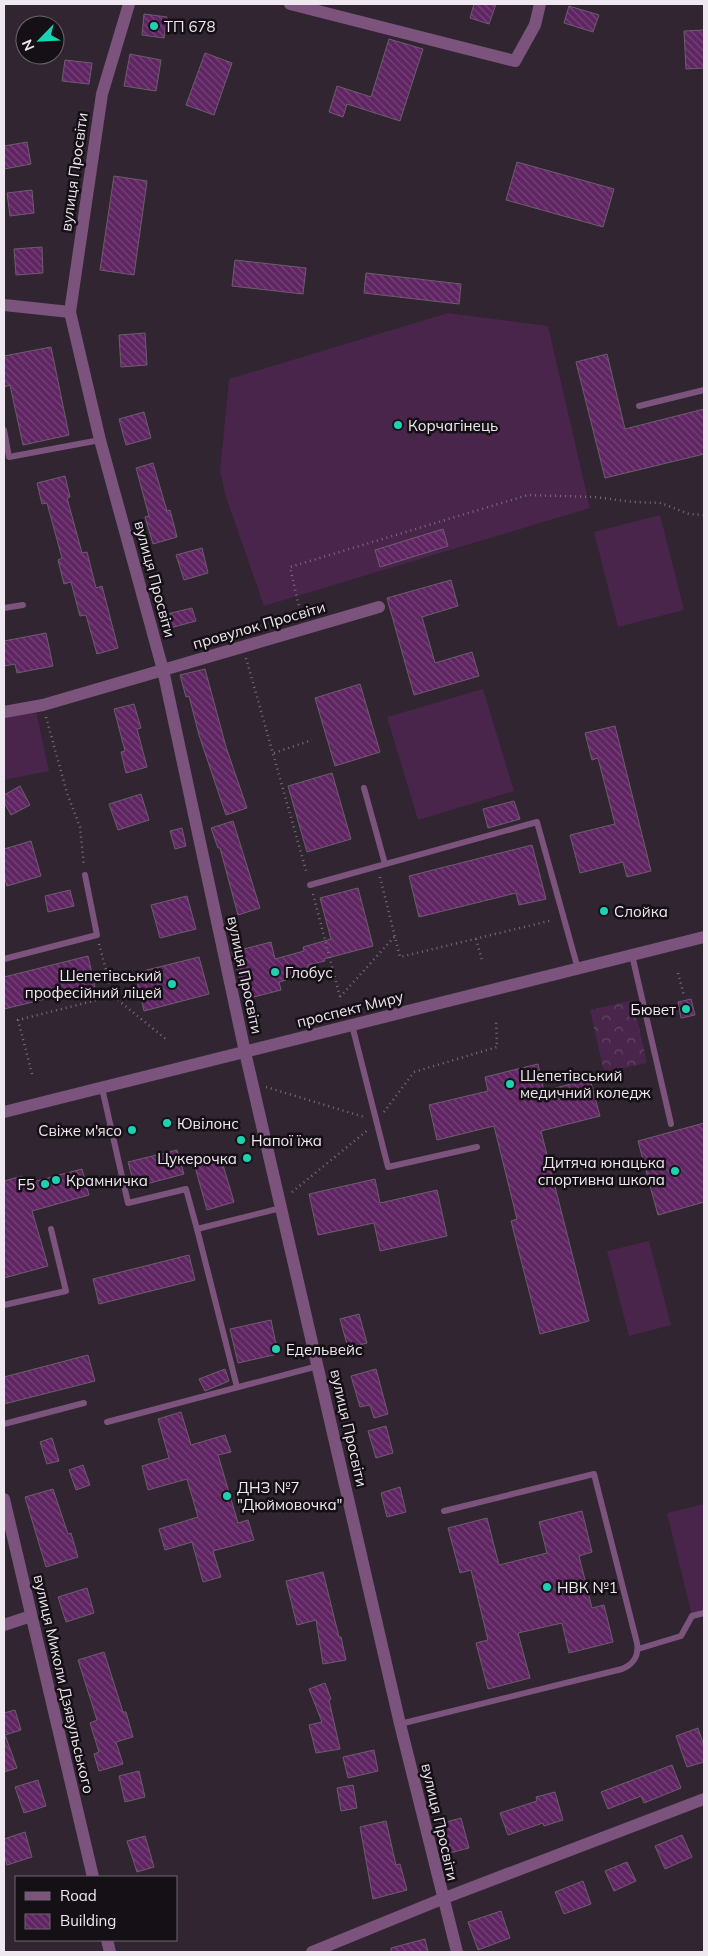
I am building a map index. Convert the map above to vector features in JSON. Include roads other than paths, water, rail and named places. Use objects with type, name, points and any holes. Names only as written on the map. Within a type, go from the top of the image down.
[{"type":"street","name":"вулиця Просвіти","points":[[129,4],[102,94],[70,312],[100,440],[163,670],[246,1052],[400,1724],[442,1899],[457,1952]]},
{"type":"street","points":[[290,4],[515,61],[535,25],[540,4]]},
{"type":"street","points":[[4,305],[70,312]]},
{"type":"street","name":"провулок Просвіти","points":[[4,712],[43,705],[379,607]]},
{"type":"street","name":"проспект Миру","points":[[4,1112],[704,937]]},
{"type":"street","name":"вулиця Миколи Дзявульського","points":[[4,1499],[93,1876]]},
{"type":"street","points":[[4,1625],[31,1616]]},
{"type":"street","points":[[312,1952],[442,1899],[704,1799]]},
{"type":"lane","points":[[639,406],[704,390]]},
{"type":"lane","points":[[4,430],[9,457],[100,440]]},
{"type":"lane","points":[[4,608],[23,605]]},
{"type":"lane","points":[[364,788],[385,864]]},
{"type":"lane","points":[[310,884],[537,822],[578,969]]},
{"type":"lane","points":[[4,959],[97,935],[84,875]]},
{"type":"lane","points":[[632,955],[671,1124]]},
{"type":"lane","points":[[352,1025],[388,1167],[477,1147]]},
{"type":"lane","points":[[102,1088],[128,1202],[186,1189],[237,1388]]},
{"type":"lane","points":[[197,1230],[282,1208]]},
{"type":"lane","points":[[4,1305],[66,1291],[52,1229]]},
{"type":"lane","points":[[107,1422],[318,1366]]},
{"type":"lane","points":[[4,1424],[84,1404]]},
{"type":"lane","points":[[400,1724],[622,1669],[635,1660],[638,1649],[594,1474],[444,1511]]},
{"type":"lane","points":[[638,1649],[681,1636],[692,1616],[704,1613]]},
{"type":"place","name":"ТП 678","points":[[154,26]]},
{"type":"place","name":"Корчагінець","points":[[398,425]]},
{"type":"place","name":"Слойка","points":[[604,911]]},
{"type":"place","name":"Глобус","points":[[275,972]]},
{"type":"place","name":"Шепетівський професійний ліцей","points":[[172,984]]},
{"type":"place","name":"Бювет","points":[[686,1009]]},
{"type":"place","name":"Шепетівський медичний коледж","points":[[510,1084]]},
{"type":"place","name":"Ювілонс","points":[[167,1123]]},
{"type":"place","name":"Свіже м'ясо","points":[[132,1130]]},
{"type":"place","name":"Напої їжа","points":[[241,1140]]},
{"type":"place","name":"Цукерочка","points":[[247,1158]]},
{"type":"place","name":"Дитяча юнацька спортивна школа","points":[[675,1171]]},
{"type":"place","name":"Крамничка","points":[[56,1180]]},
{"type":"place","name":"F5","points":[[45,1184]]},
{"type":"place","name":"Едельвейс","points":[[276,1349]]},
{"type":"place","name":"ДНЗ №7 \"Дюймовочка\"","points":[[227,1496]]},
{"type":"place","name":"НВК №1","points":[[547,1587]]}]
